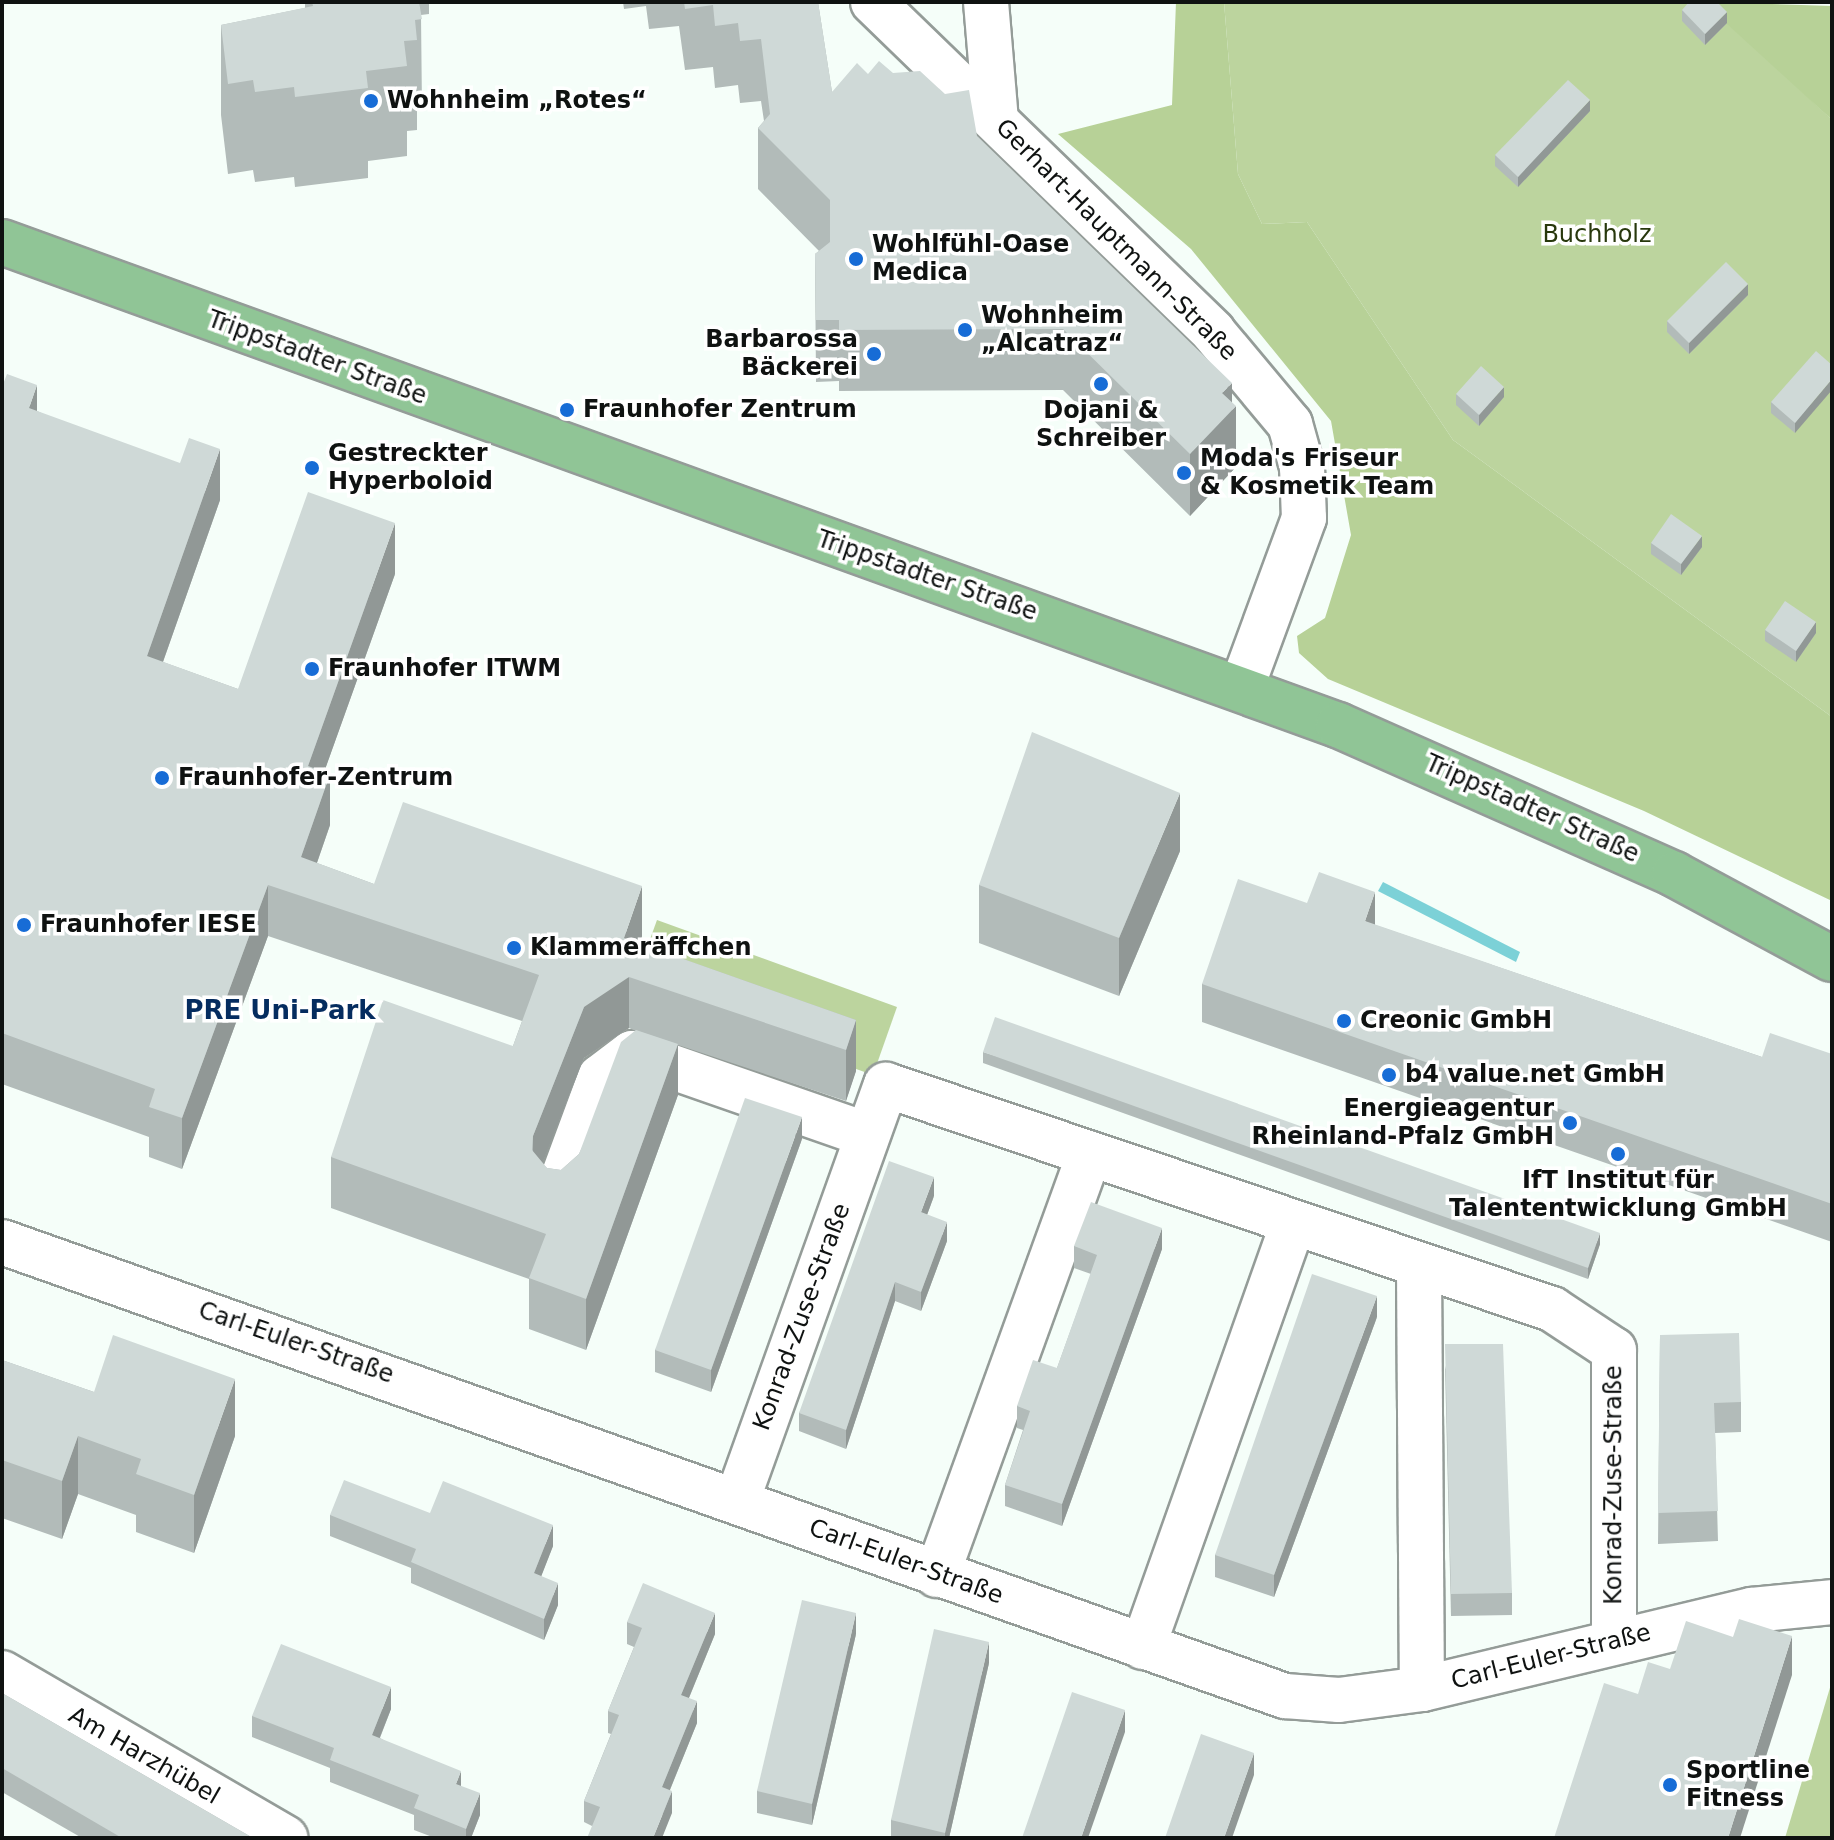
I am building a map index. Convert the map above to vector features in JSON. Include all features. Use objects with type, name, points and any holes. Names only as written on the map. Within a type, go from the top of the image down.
[{"type":"main road","name":"Trippstadter Straße","points":[[2,242],[1241,689],[1485,786],[1832,959]]},
{"type":"street","name":"Gerhart-Hauptmann-Straße","points":[[873,2],[1213,332],[1290,424],[1302,467],[1304,518],[1241,689]]},
{"type":"street","points":[[986,2],[996,120]]},
{"type":"street","points":[[556,1196],[600,1077],[632,1053],[867,1135]]},
{"type":"street","name":"Konrad-Zuse-Straße","points":[[738,1498],[886,1085],[1292,1227],[1552,1309],[1614,1350],[1614,1641]]},
{"type":"street","points":[[937,1575],[1089,1154]]},
{"type":"street","points":[[1143,1647],[1292,1227]]},
{"type":"street","name":"Carl-Euler-Straße","points":[[2,1242],[738,1498],[937,1575],[1285,1696],[1339,1700],[1422,1689],[1752,1610],[1832,1602]]},
{"type":"street","points":[[1419,1268],[1422,1689]]},
{"type":"street","name":"Am Harzhübel","points":[[2,1673],[286,1838]]},
{"type":"green space","points":[[1176,2],[1224,2],[1238,174],[1262,224],[1307,222],[1453,440],[1832,717],[1832,901],[1644,811],[1328,679],[1299,653],[1297,636],[1325,618],[1351,535],[1331,421],[1191,249],[1058,134],[1172,105]]},
{"type":"green space","name":"Buchholz","points":[[1224,2],[1708,2],[1832,120],[1832,717],[1453,440],[1307,222],[1262,224],[1238,174]]},
{"type":"green space","points":[[1708,2],[1832,6],[1832,120],[1715,13]]},
{"type":"green space","points":[[657,920],[897,1007],[873,1075],[632,989]]},
{"type":"green space","points":[[1832,1681],[1832,1838],[1785,1838]]},
{"type":"water","points":[[1383,882],[1520,952],[1516,962],[1378,891]]},
{"type":"building","points":[[312,2],[419,2],[422,19],[415,20],[417,40],[404,41],[407,66],[366,71],[368,88],[295,97],[294,87],[255,92],[253,80],[228,84],[221,25],[313,6]]},
{"type":"building","points":[[684,2],[818,2],[832,92],[857,63],[868,74],[879,61],[893,73],[920,71],[945,94],[969,90],[977,136],[1232,383],[1222,393],[1236,406],[1190,454],[1063,329],[839,330],[839,320],[816,320],[815,254],[830,242],[830,200],[758,128],[770,114],[761,39],[740,41],[738,23],[715,26],[713,5],[685,9]]},
{"type":"building","points":[[1689,2],[1717,2],[1727,12],[1705,34],[1682,10]]},
{"type":"building","points":[[1568,80],[1590,100],[1518,177],[1495,155]]},
{"type":"building","points":[[1726,262],[1748,284],[1689,343],[1667,321]]},
{"type":"building","points":[[1816,351],[1832,365],[1832,379],[1795,423],[1771,402]]},
{"type":"building","points":[[1481,366],[1504,387],[1479,415],[1456,394]]},
{"type":"building","points":[[7,374],[37,385],[29,408],[180,463],[189,438],[220,449],[147,656],[238,689],[308,492],[395,523],[308,766],[330,774],[301,857],[374,884],[403,802],[642,886],[624,938],[856,1020],[846,1050],[629,977],[584,1007],[533,1136],[532,1150],[547,1168],[561,1170],[579,1154],[621,1042],[636,1030],[678,1044],[586,1299],[529,1278],[546,1234],[331,1157],[383,1000],[513,1046],[539,975],[268,885],[182,1118],[149,1107],[155,1089],[2,1033],[2,387]]},
{"type":"building","points":[[1671,514],[1702,536],[1681,564],[1651,543]]},
{"type":"building","points":[[1785,601],[1816,622],[1796,651],[1765,630]]},
{"type":"building","points":[[1032,732],[1180,793],[1119,938],[979,885]]},
{"type":"building","points":[[1319,872],[1375,892],[1365,921],[1762,1057],[1770,1033],[1832,1054],[1832,1204],[1202,984],[1238,879],[1307,903]]},
{"type":"building","points":[[995,1017],[1600,1233],[1588,1268],[983,1052]]},
{"type":"building","points":[[745,1098],[802,1117],[711,1370],[655,1350]]},
{"type":"building","points":[[889,1161],[934,1177],[921,1212],[947,1222],[921,1292],[895,1282],[846,1430],[799,1413]]},
{"type":"building","points":[[1091,1202],[1162,1228],[1062,1504],[1005,1485],[1030,1411],[1017,1406],[1033,1360],[1057,1368],[1097,1255],[1074,1246]]},
{"type":"building","points":[[1312,1274],[1377,1296],[1274,1575],[1215,1555]]},
{"type":"building","points":[[1739,1333],[1741,1402],[1714,1403],[1718,1511],[1658,1513],[1660,1335]]},
{"type":"building","points":[[113,1335],[235,1379],[194,1495],[136,1474],[141,1459],[78,1436],[62,1481],[2,1460],[2,1360],[94,1392]]},
{"type":"building","points":[[1445,1344],[1503,1344],[1512,1593],[1451,1594]]},
{"type":"building","points":[[344,1480],[430,1513],[443,1481],[553,1525],[534,1573],[558,1583],[544,1619],[411,1562],[416,1549],[330,1515]]},
{"type":"building","points":[[643,1583],[715,1613],[681,1695],[697,1701],[662,1787],[672,1791],[653,1838],[587,1838],[600,1807],[584,1801],[619,1715],[608,1711],[642,1628],[627,1622]]},
{"type":"building","points":[[802,1600],[856,1613],[812,1804],[757,1791]]},
{"type":"building","name":"Sportline Fitness","points":[[1739,1619],[1792,1636],[1728,1838],[1554,1838],[1604,1683],[1638,1694],[1648,1662],[1670,1669],[1686,1621],[1733,1637]]},
{"type":"building","points":[[934,1629],[989,1642],[945,1833],[891,1820]]},
{"type":"building","points":[[281,1644],[391,1687],[372,1735],[461,1771],[456,1784],[480,1793],[466,1829],[414,1808],[419,1795],[330,1760],[334,1748],[252,1716]]},
{"type":"building","points":[[1072,1692],[1125,1710],[1081,1838],[1022,1838]]},
{"type":"building","points":[[2,1693],[253,1838],[122,1838],[2,1768]]},
{"type":"building","points":[[1201,1734],[1254,1753],[1224,1838],[1165,1838]]},
{"type":"place","name":"Wohnheim „Rotes“","points":[[371,101]]},
{"type":"place","name":"Wohlfühl-Oase Medica","points":[[856,259]]},
{"type":"place","name":"Wohnheim „Alcatraz“","points":[[965,330]]},
{"type":"place","name":"Barbarossa Bäckerei","points":[[874,354]]},
{"type":"place","name":"Dojani & Schreiber","points":[[1101,384]]},
{"type":"place","name":"Fraunhofer Zentrum","points":[[567,410]]},
{"type":"place","name":"Gestreckter Hyperboloid","points":[[312,468]]},
{"type":"place","name":"Moda's Friseur & Kosmetik Team","points":[[1184,473]]},
{"type":"place","name":"Fraunhofer ITWM","points":[[312,669]]},
{"type":"place","name":"Fraunhofer-Zentrum","points":[[162,778]]},
{"type":"place","name":"Fraunhofer IESE","points":[[24,925]]},
{"type":"place","name":"Klammeräffchen","points":[[514,948]]},
{"type":"place","name":"Creonic GmbH","points":[[1344,1021]]},
{"type":"place","name":"b4 value.net GmbH","points":[[1389,1075]]},
{"type":"place","name":"Energieagentur Rheinland-Pfalz GmbH","points":[[1570,1123]]},
{"type":"place","name":"IfT Institut für Talententwicklung GmbH","points":[[1618,1154]]},
{"type":"place","name":"Sportline Fitness","points":[[1670,1785]]},
{"type":"district","name":"PRE Uni-Park","points":[[280,1011]]}]
